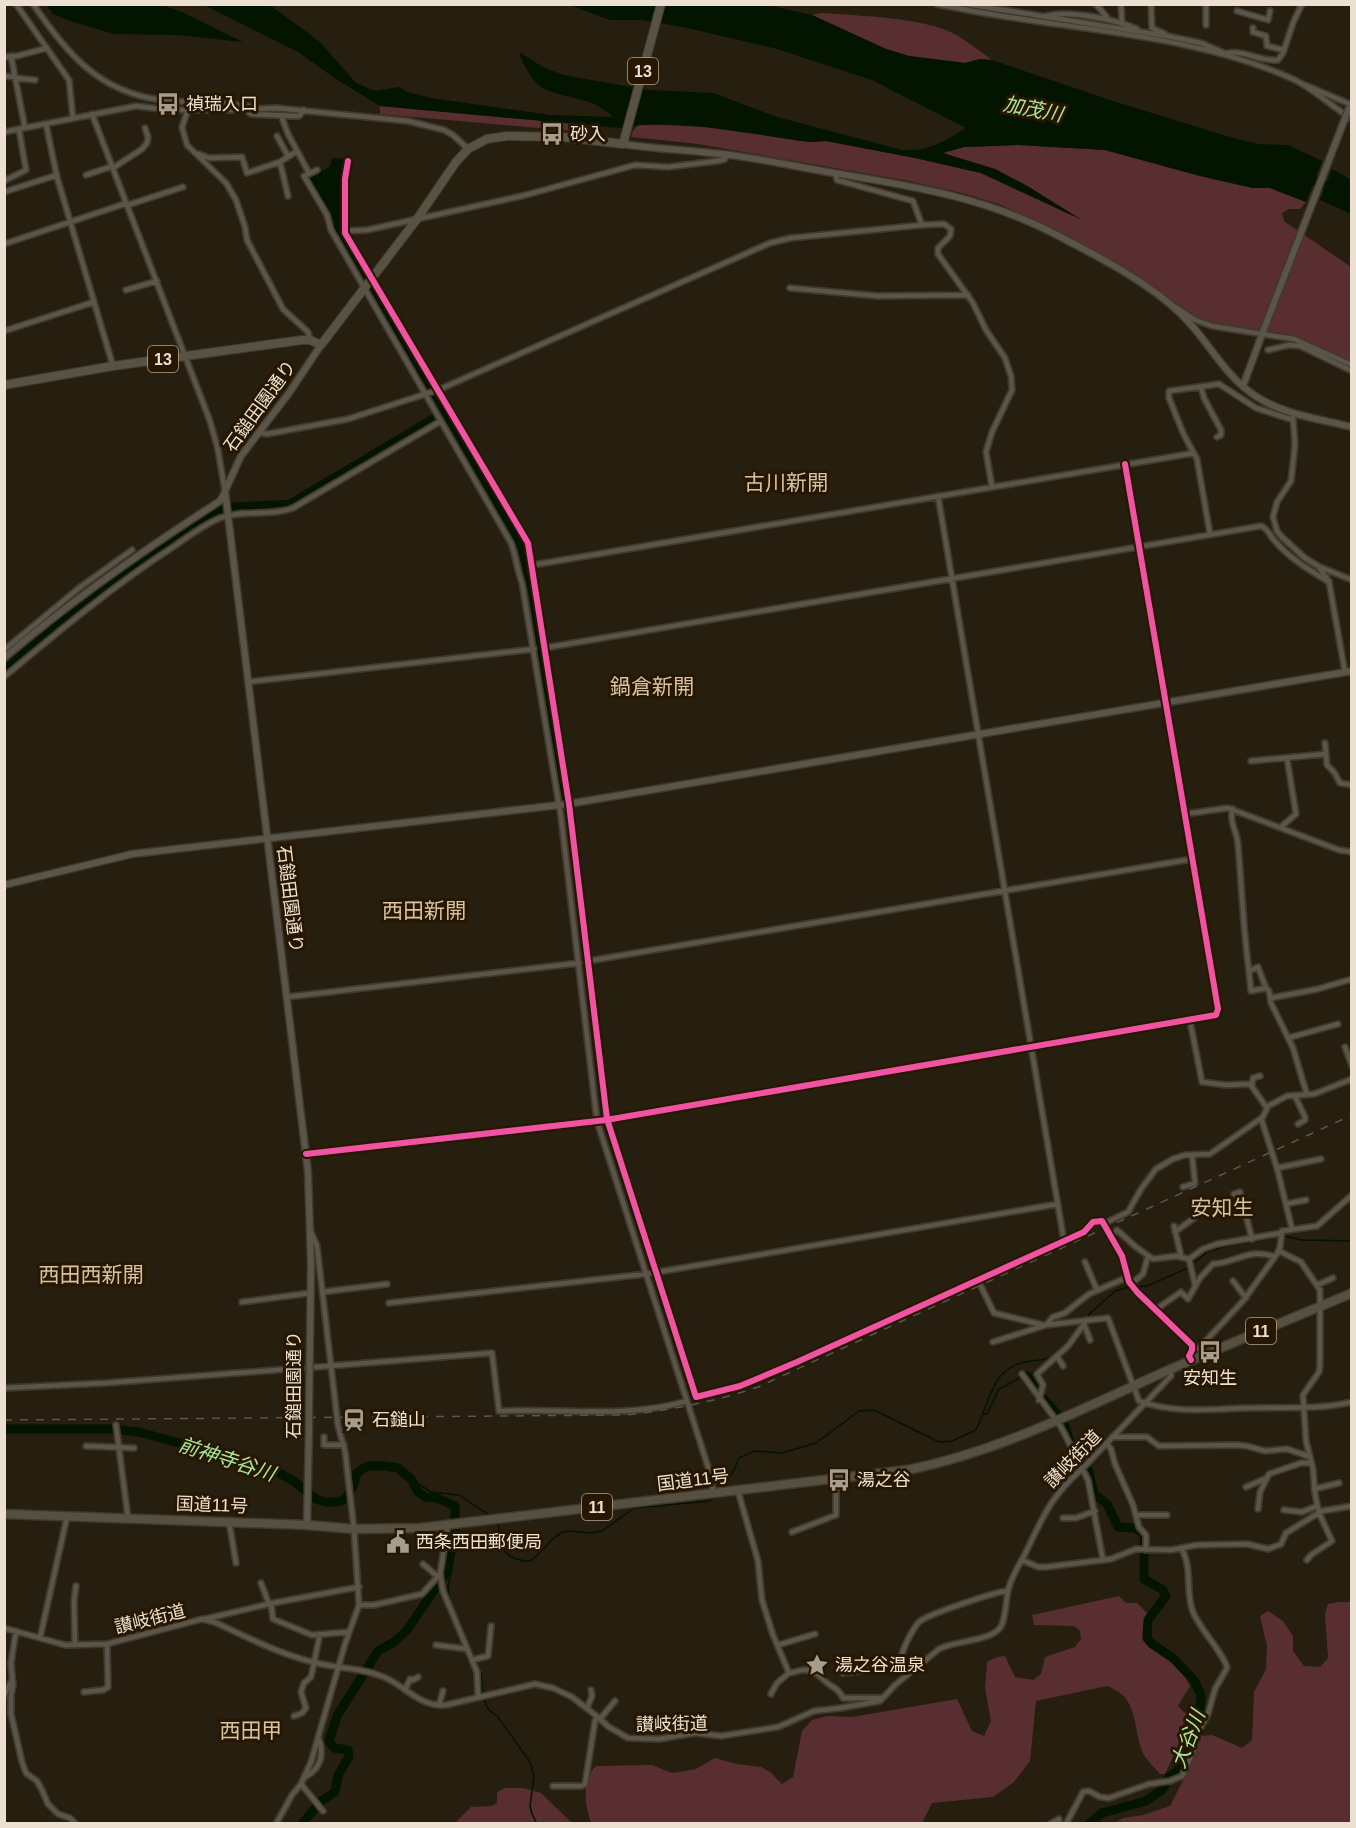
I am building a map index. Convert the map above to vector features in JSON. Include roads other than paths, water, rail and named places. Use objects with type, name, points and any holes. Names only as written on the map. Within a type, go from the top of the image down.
[{"type":"highway","name":"国道11号","points":[[4,1514],[307,1525],[354,1529],[420,1527],[907,1470],[958,1459],[1006,1443],[1191,1360],[1352,1293]]},
{"type":"main road","name":"13","points":[[624,140],[661,4]]},
{"type":"main road","points":[[310,340],[321,345],[468,149],[487,139],[507,136],[624,140]]},
{"type":"main road","name":"13","points":[[4,385],[112,366],[310,340]]},
{"type":"street","points":[[16,4],[69,80],[73,118]]},
{"type":"street","points":[[33,4],[74,58],[100,78],[129,93],[162,100],[304,110],[408,121],[444,130],[468,149]]},
{"type":"street","points":[[937,4],[969,12],[1160,40],[1224,54],[1243,53],[1275,60],[1280,58],[1284,50],[1302,4]]},
{"type":"street","points":[[965,4],[1201,43],[1351,105],[1243,386]]},
{"type":"street","points":[[1096,4],[1109,20]]},
{"type":"street","points":[[1121,4],[1122,23]]},
{"type":"street","points":[[1151,4],[1152,28],[1167,36]]},
{"type":"street","points":[[1206,4],[1206,25]]},
{"type":"street","points":[[1242,4],[1240,12],[1268,20],[1270,11]]},
{"type":"street","points":[[1043,17],[1062,14],[1109,20],[1143,32]]},
{"type":"street","points":[[1253,28],[1253,32],[1266,36],[1267,46],[1284,50]]},
{"type":"street","points":[[4,57],[47,48]]},
{"type":"street","points":[[11,56],[25,128]]},
{"type":"street","points":[[4,76],[35,80]]},
{"type":"street","points":[[1297,82],[1352,119]]},
{"type":"street","points":[[4,132],[136,106],[188,110],[259,108]]},
{"type":"street","points":[[188,110],[182,126],[187,145],[219,175],[232,194],[245,227],[247,240],[283,309],[308,332],[310,340]]},
{"type":"street","points":[[246,110],[251,114],[281,116],[299,116],[304,110]]},
{"type":"street","points":[[4,658],[114,571],[220,501],[225,491],[215,436],[92,114]]},
{"type":"street","points":[[281,116],[309,173]]},
{"type":"street","points":[[46,123],[57,175],[112,366]]},
{"type":"street","points":[[86,175],[113,167],[147,143],[145,128]]},
{"type":"street","points":[[4,180],[26,170],[19,129]]},
{"type":"street","points":[[277,136],[288,156]]},
{"type":"street","points":[[624,140],[676,151],[727,155],[947,193],[1027,220],[1117,269],[1195,320],[1212,326],[1294,339],[1352,365]]},
{"type":"street","points":[[196,154],[209,158],[242,157],[247,173],[280,162],[297,151]]},
{"type":"street","points":[[345,231],[367,230],[522,196],[635,165],[668,167],[717,161],[725,159],[727,155]]},
{"type":"street","points":[[348,161],[345,179],[345,231],[528,543],[533,565],[533,581],[588,962],[607,1120],[687,1401],[711,1476],[713,1494]]},
{"type":"street","points":[[280,162],[288,196]]},
{"type":"street","points":[[317,170],[304,176],[327,215],[331,230],[511,543],[522,583],[564,804],[579,963],[598,1121],[696,1397],[720,1392],[764,1376],[1084,1232],[1093,1222],[1102,1221],[1122,1256],[1131,1284],[1192,1345],[1189,1356],[1191,1360]]},
{"type":"street","points":[[835,173],[837,180],[913,201],[922,225]]},
{"type":"street","points":[[4,192],[57,175]]},
{"type":"street","points":[[5,242],[183,187]]},
{"type":"street","points":[[258,432],[267,434],[348,419],[437,390],[770,243],[791,238],[862,230],[944,224],[951,229],[950,236],[940,244],[939,254],[968,295],[986,330],[1005,358],[1011,376],[1012,390],[992,432],[986,452],[992,487]]},
{"type":"street","points":[[126,290],[157,281]]},
{"type":"street","points":[[790,288],[878,296],[968,295]]},
{"type":"street","points":[[4,331],[94,302]]},
{"type":"street","points":[[1170,304],[1190,324],[1228,374],[1265,402],[1292,416]]},
{"type":"street","name":"石鎚田園通り","points":[[307,1525],[310,1230],[306,1154],[225,491],[241,456],[289,393],[321,345]]},
{"type":"street","points":[[1268,350],[1289,345],[1300,346],[1352,371]]},
{"type":"street","points":[[1210,534],[1194,453],[1184,435],[1169,394],[1170,390],[1184,391],[1219,384],[1256,408],[1352,427]]},
{"type":"street","points":[[1202,387],[1204,398],[1221,430],[1221,435],[1216,437]]},
{"type":"street","points":[[1292,416],[1295,458],[1291,481],[1277,502],[1273,517],[1277,531],[1305,558],[1352,580]]},
{"type":"street","points":[[4,676],[84,610],[211,523],[227,516],[281,512],[293,508],[441,421]]},
{"type":"street","points":[[533,565],[1194,453]]},
{"type":"street","points":[[306,1154],[607,1120],[1216,1015],[1218,1009],[1125,464]]},
{"type":"street","points":[[938,496],[1064,1241]]},
{"type":"street","points":[[544,648],[1256,526],[1265,527],[1288,555],[1329,582]]},
{"type":"street","points":[[4,650],[80,588],[132,550]]},
{"type":"street","points":[[4,885],[132,854],[564,804],[1348,671],[1329,582],[1318,566]]},
{"type":"street","points":[[248,682],[534,650]]},
{"type":"street","points":[[1325,743],[1327,765],[1334,771],[1340,783],[1352,785]]},
{"type":"street","points":[[1251,761],[1326,754]]},
{"type":"street","points":[[1281,827],[1296,814],[1287,758]]},
{"type":"street","points":[[1185,814],[1233,809],[1339,850],[1352,852]]},
{"type":"street","points":[[1233,809],[1231,819],[1238,837],[1242,914],[1251,991],[1266,988]]},
{"type":"street","points":[[588,962],[1192,859]]},
{"type":"street","points":[[287,997],[579,963]]},
{"type":"street","points":[[1249,971],[1258,967],[1269,991],[1271,1006],[1293,1048],[1308,1095]]},
{"type":"street","points":[[1271,998],[1318,989],[1352,979]]},
{"type":"street","points":[[1190,1021],[1202,1082],[1226,1085],[1250,1084],[1267,1108]]},
{"type":"street","points":[[1288,1038],[1338,1024]]},
{"type":"street","points":[[1345,1047],[1352,1066]]},
{"type":"street","points":[[1252,1086],[1253,1078],[1260,1076]]},
{"type":"street","points":[[1104,1224],[1128,1212],[1156,1169],[1177,1157],[1215,1152],[1265,1116],[1267,1108],[1287,1096],[1308,1095],[1351,1079]]},
{"type":"street","points":[[1295,1096],[1305,1117],[1305,1120],[1298,1124]]},
{"type":"street","points":[[1261,1118],[1277,1168],[1292,1230]]},
{"type":"street","points":[[1184,1187],[1195,1183],[1192,1155]]},
{"type":"street","points":[[1277,1168],[1321,1160]]},
{"type":"street","points":[[1234,1194],[1240,1192],[1252,1239]]},
{"type":"street","points":[[1189,1259],[1203,1249],[1217,1244],[1317,1226],[1352,1195]]},
{"type":"street","points":[[1286,1204],[1306,1200]]},
{"type":"street","points":[[389,1303],[651,1273],[1058,1204]]},
{"type":"street","points":[[1181,1256],[1175,1229],[1194,1218]]},
{"type":"street","points":[[276,1824],[301,1784],[311,1762],[359,1605],[354,1529],[344,1445],[338,1426],[316,1246],[310,1230]]},
{"type":"street","points":[[1110,1236],[1118,1230],[1153,1259],[1181,1256],[1189,1259]]},
{"type":"street","points":[[1192,1350],[1199,1348],[1246,1298],[1279,1251],[1281,1233]]},
{"type":"street","points":[[1279,1251],[1300,1262],[1321,1294],[1320,1365],[1303,1395],[1308,1456],[1313,1469],[1317,1506],[1332,1541],[1307,1560]]},
{"type":"street","points":[[1155,1310],[1180,1292],[1188,1299],[1195,1286],[1213,1264],[1224,1263],[1251,1253],[1275,1257]]},
{"type":"street","points":[[1131,1284],[1143,1274],[1148,1256]]},
{"type":"street","points":[[1189,1259],[1195,1286]]},
{"type":"street","points":[[1084,1262],[1096,1290]]},
{"type":"street","points":[[1045,1325],[1053,1317],[1065,1313],[1096,1290],[1128,1277]]},
{"type":"street","points":[[1317,1285],[1333,1278]]},
{"type":"street","points":[[978,1280],[994,1313],[1045,1325]]},
{"type":"street","points":[[1233,1281],[1246,1298]]},
{"type":"street","points":[[322,1292],[387,1284]]},
{"type":"street","points":[[242,1302],[310,1293]]},
{"type":"street","points":[[993,1342],[1045,1325],[1106,1318],[1110,1319],[1139,1401],[1158,1407],[1201,1411],[1327,1407],[1352,1402]]},
{"type":"street","points":[[1085,1322],[1090,1340]]},
{"type":"street","points":[[1039,1400],[1043,1385],[1037,1374],[1073,1340],[1085,1322]]},
{"type":"street","points":[[316,1367],[492,1353],[499,1410],[627,1410],[666,1406],[687,1401]]},
{"type":"street","points":[[1058,1356],[1063,1366]]},
{"type":"street","points":[[4,1388],[111,1383],[302,1368]]},
{"type":"street","name":"讃岐街道","points":[[4,1628],[61,1644],[107,1644],[202,1619],[214,1622],[291,1656],[314,1663],[367,1671],[389,1679],[431,1705],[535,1684],[559,1690],[587,1708],[620,1735],[633,1739],[667,1738],[692,1733],[721,1736],[776,1727],[810,1712],[875,1702],[939,1649],[946,1645],[986,1636],[997,1630],[1002,1623],[1008,1591],[1047,1507],[1068,1481],[1171,1376],[1170,1370]]},
{"type":"street","points":[[1022,1374],[1039,1400],[1057,1421],[1084,1466],[1095,1511],[1103,1560]]},
{"type":"street","points":[[116,1425],[128,1519]]},
{"type":"street","points":[[324,1437],[324,1445],[344,1445]]},
{"type":"street","points":[[1112,1437],[1147,1437],[1159,1446],[1236,1445],[1265,1451],[1287,1449],[1308,1456]]},
{"type":"street","points":[[1106,1443],[1111,1449],[1139,1527],[1146,1535],[1146,1550]]},
{"type":"street","points":[[86,1446],[134,1448]]},
{"type":"street","points":[[1258,1509],[1260,1492],[1269,1474],[1301,1462],[1311,1463]]},
{"type":"street","points":[[1246,1486],[1267,1478]]},
{"type":"street","points":[[792,1532],[836,1515],[836,1479]]},
{"type":"street","points":[[1314,1489],[1339,1483]]},
{"type":"street","points":[[738,1491],[758,1562],[762,1600],[789,1673]]},
{"type":"street","points":[[1284,1510],[1302,1512],[1317,1506]]},
{"type":"street","points":[[1022,1560],[1038,1567],[1046,1567],[1103,1560],[1136,1549],[1247,1544],[1268,1549],[1281,1544],[1286,1533],[1319,1513],[1352,1506]]},
{"type":"street","points":[[1064,1518],[1076,1518],[1095,1511]]},
{"type":"street","points":[[1295,1512],[1298,1526]]},
{"type":"street","points":[[1136,1515],[1167,1515]]},
{"type":"street","points":[[40,1638],[68,1517]]},
{"type":"street","points":[[230,1522],[236,1563]]},
{"type":"street","points":[[448,1524],[439,1575],[447,1604],[474,1659],[481,1696]]},
{"type":"street","points":[[1066,1824],[1083,1792],[1089,1791],[1100,1797],[1109,1798],[1149,1784],[1170,1781],[1184,1773],[1194,1750],[1199,1728],[1208,1714],[1215,1689],[1226,1672],[1227,1664],[1192,1610],[1185,1554],[1181,1548]]},
{"type":"street","points":[[423,1564],[439,1575]]},
{"type":"street","points":[[359,1605],[374,1605],[422,1594],[439,1575]]},
{"type":"street","points":[[261,1583],[270,1604],[273,1619],[312,1635],[349,1632]]},
{"type":"street","points":[[75,1645],[76,1586]]},
{"type":"street","points":[[202,1619],[359,1587]]},
{"type":"street","points":[[843,1672],[865,1671],[892,1664],[902,1655],[903,1649],[920,1621],[976,1599],[1008,1591]]},
{"type":"street","points":[[474,1659],[486,1658],[490,1653],[491,1626]]},
{"type":"street","points":[[16,1630],[11,1663],[14,1686],[11,1695],[11,1714],[22,1762],[26,1773],[37,1781],[53,1809],[76,1824]]},
{"type":"street","points":[[294,1716],[302,1713],[306,1708],[301,1692],[303,1684],[311,1677],[320,1634]]},
{"type":"street","points":[[778,1645],[815,1635]]},
{"type":"street","points":[[84,1692],[104,1690],[108,1687],[107,1644]]},
{"type":"street","points":[[436,1645],[467,1648]]},
{"type":"street","points":[[4,1663],[11,1663]]},
{"type":"street","points":[[771,1694],[777,1683],[789,1673],[802,1670],[818,1673],[826,1682],[836,1687],[843,1698],[882,1698]]},
{"type":"street","points":[[405,1690],[410,1679],[418,1677]]},
{"type":"street","points":[[4,1696],[12,1680]]},
{"type":"street","points":[[587,1708],[592,1696],[591,1690]]},
{"type":"street","points":[[439,1705],[443,1691]]},
{"type":"street","points":[[553,1786],[582,1786],[585,1784],[595,1721],[615,1701]]},
{"type":"street","points":[[301,1784],[323,1811]]},
{"type":"street","points":[[1050,1824],[1059,1819],[1059,1824]]},
{"type":"water","points":[[46,5],[162,5],[182,12],[243,42],[179,35],[114,34],[53,14]]},
{"type":"water","points":[[204,5],[270,5],[320,42],[356,83],[375,91],[399,87],[407,92],[431,98],[551,115],[613,117],[597,105],[540,86],[529,73],[519,52],[543,67],[563,75],[648,90],[713,93],[777,117],[902,150],[928,147],[966,128],[872,80],[777,49],[688,28],[642,20],[610,20],[570,5],[768,5],[812,15],[886,49],[909,56],[965,63],[980,59],[992,60],[1233,138],[1258,144],[1288,145],[1322,161],[1306,202],[1270,188],[1253,188],[1200,176],[1105,150],[1019,145],[964,147],[943,153],[995,169],[1082,220],[981,173],[826,141],[809,142],[689,125],[642,125],[620,128],[380,106],[298,52]]},
{"type":"water","points":[[332,158],[346,161],[344,233],[527,544],[531,565],[530,581],[566,800],[561,800],[529,596],[518,549],[441,418],[291,506],[224,513],[202,525],[86,606],[5,674],[5,664],[77,604],[162,543],[224,503],[288,500],[438,411],[333,230],[308,178],[308,175],[325,170],[330,166]]},
{"type":"water","points":[[1332,169],[1351,180],[1351,214],[1320,200]]},
{"type":"waterway","name":"加茂川","points":[[1304,177],[1352,197]]},
{"type":"waterway","points":[[1192,1264],[1207,1252],[1279,1236]]},
{"type":"waterway","points":[[1284,1236],[1302,1240],[1352,1241]]},
{"type":"waterway","points":[[1134,1287],[1147,1286],[1188,1268]]},
{"type":"waterway","points":[[1083,1320],[1115,1291],[1129,1287]]},
{"type":"waterway","points":[[1062,1349],[1081,1324]]},
{"type":"waterway","points":[[983,1413],[994,1386],[1004,1372],[1020,1363],[1054,1356]]},
{"type":"waterway","points":[[1027,1376],[1038,1370]]},
{"type":"waterway","name":"大谷川","points":[[1027,1376],[1039,1394],[1060,1417]]},
{"type":"waterway","points":[[718,1489],[732,1474],[739,1458],[755,1451],[782,1453],[816,1443],[859,1411],[874,1410],[939,1442],[952,1441],[976,1430],[999,1389],[1022,1377]]},
{"type":"waterway","name":"大谷川","points":[[1065,1426],[1069,1439],[1089,1472],[1094,1494],[1107,1504],[1118,1527],[1134,1528],[1142,1532],[1144,1536],[1144,1579],[1163,1590],[1166,1596],[1148,1620],[1147,1638],[1173,1658],[1194,1680],[1201,1695],[1200,1712],[1183,1746],[1179,1768],[1169,1777],[1162,1790],[1146,1801],[1102,1813],[1089,1824]]},
{"type":"waterway","name":"前神寺谷川","points":[[4,1429],[112,1429],[139,1432],[270,1468],[292,1480],[316,1499],[325,1502],[345,1499],[353,1487],[357,1473],[362,1469],[369,1466],[398,1468],[411,1479],[418,1492],[425,1497],[437,1498],[455,1506],[455,1528],[450,1546],[448,1570],[407,1630],[394,1642],[378,1651],[337,1716],[329,1741],[334,1748],[348,1750],[349,1757],[338,1775],[335,1792],[320,1802],[302,1824]]},
{"type":"waterway","points":[[411,1479],[431,1492],[459,1495],[489,1515]]},
{"type":"waterway","points":[[497,1522],[506,1553],[517,1559],[528,1561],[563,1532],[602,1531],[634,1508],[710,1501],[714,1496]]},
{"type":"waterway","name":"前神寺谷川","points":[[450,1602],[448,1587],[459,1530],[455,1528]]},
{"type":"waterway","points":[[453,1609],[474,1657]]},
{"type":"waterway","points":[[476,1661],[481,1674],[483,1695]]},
{"type":"waterway","points":[[484,1699],[488,1709],[498,1717],[530,1762],[534,1776],[530,1806],[537,1824]]},
{"type":"railway","points":[[4,1420],[625,1415],[709,1401],[758,1387],[1352,1115]]},
{"type":"place","name":"禎瑞入口","points":[[168,104]]},
{"type":"place","name":"砂入","points":[[552,134]]},
{"type":"place","name":"安知生","points":[[1210,1352]]},
{"type":"place","name":"石鎚山","points":[[354,1420]]},
{"type":"place","name":"湯之谷","points":[[839,1480]]},
{"type":"place","name":"西条西田郵便局","points":[[398,1542]]},
{"type":"place","name":"湯之谷温泉","points":[[817,1665]]},
{"type":"district","name":"古川新開","points":[[786,482]]},
{"type":"district","name":"鍋倉新開","points":[[652,686]]},
{"type":"district","name":"西田新開","points":[[424,910]]},
{"type":"district","name":"安知生","points":[[1222,1207]]},
{"type":"district","name":"西田西新開","points":[[91,1274]]},
{"type":"district","name":"西田甲","points":[[251,1730]]}]
